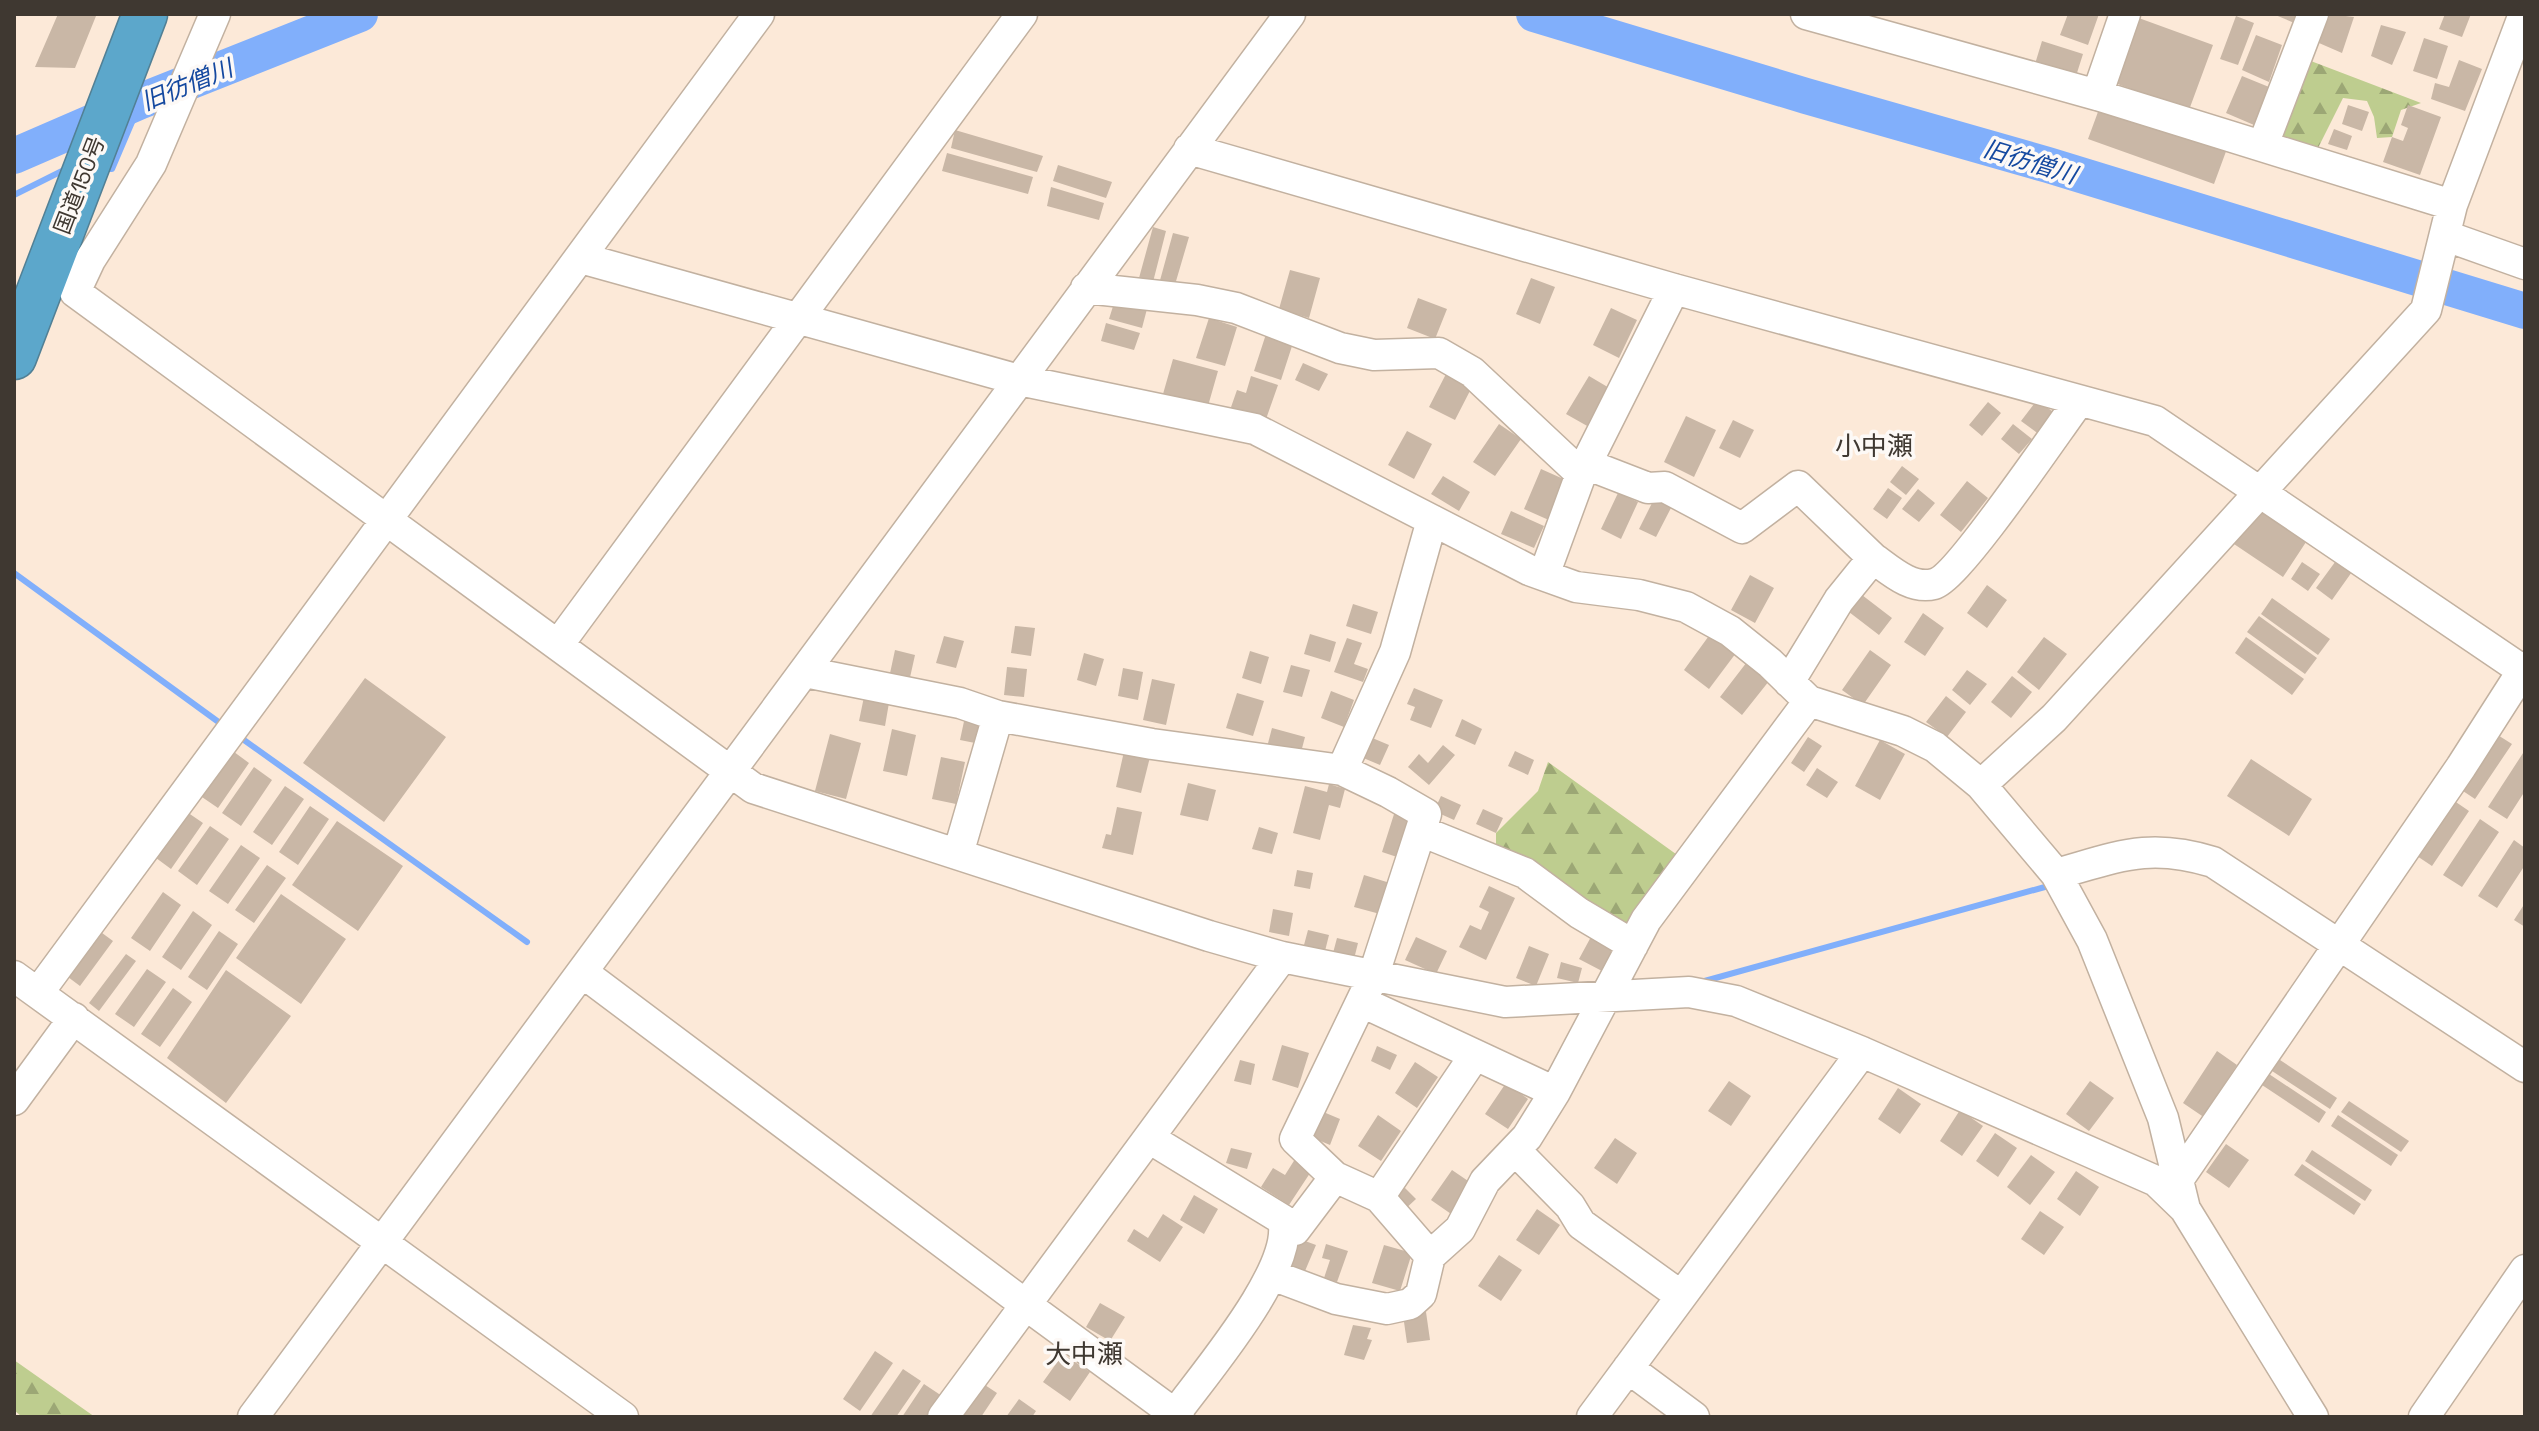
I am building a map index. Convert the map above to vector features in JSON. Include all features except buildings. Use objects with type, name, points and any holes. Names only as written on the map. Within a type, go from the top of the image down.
[{"type":"highway","name":"国道150号","points":[[14,357],[145,14]]},
{"type":"street","points":[[215,14],[151,164],[90,260],[75,292],[753,788],[1282,957],[1367,989],[1475,1055],[1555,1092]]},
{"type":"street","points":[[623,1417],[26,984],[388,521],[759,14]]},
{"type":"street","points":[[558,645],[1022,14]]},
{"type":"street","points":[[253,1417],[1290,14]]},
{"type":"street","points":[[1806,14],[1894,25],[2097,95],[2452,205]]},
{"type":"street","points":[[2097,95],[2125,14]]},
{"type":"street","points":[[2263,145],[2313,14]]},
{"type":"street","points":[[1981,785],[2054,718],[2426,310],[2452,205],[2524,14]]},
{"type":"street","points":[[1189,149],[1674,289],[2155,421],[2524,670],[2178,1180]]},
{"type":"street","points":[[2442,249],[2525,264]]},
{"type":"street","points":[[581,258],[1019,380],[1255,429],[1544,575],[1576,587],[1639,595],[1686,607],[1730,631],[1799,691],[1903,731],[1935,747],[1981,785],[2056,874],[2092,940],[2163,1118],[2185,1209]]},
{"type":"street","points":[[1086,288],[1197,300],[1236,308],[1340,348],[1374,355],[1439,353],[1472,372],[1584,469],[1648,488],[1665,487],[1742,528],[1798,486],[1873,558],[1904,579],[1925,585],[1938,583],[1975,544],[2079,401]]},
{"type":"street","points":[[1544,575],[1584,469],[1674,289]]},
{"type":"street","points":[[1342,770],[1395,652],[1432,520]]},
{"type":"street","points":[[1272,1275],[1336,1299],[1387,1309],[1410,1304],[1421,1294],[1430,1256],[1460,1229],[1485,1181],[1527,1137],[1555,1092],[1646,920],[1799,691],[1839,600],[1873,558]]},
{"type":"street","points":[[805,672],[960,703],[998,716],[1152,744],[1342,770],[1426,814],[1367,989],[1295,1139],[1335,1177],[1379,1197],[1430,1256]]},
{"type":"street","points":[[958,854],[998,716]]},
{"type":"street","points":[[1421,831],[1525,873],[1579,913],[1633,945]]},
{"type":"street","points":[[2056,874],[2139,851],[2190,855],[2213,862],[2525,1067]]},
{"type":"street","points":[[943,1417],[1282,957]]},
{"type":"street","points":[[582,972],[1177,1415],[1272,1275],[1285,1229],[1283,1220],[1149,1138]]},
{"type":"street","points":[[1367,989],[1505,1002],[1689,992],[1736,1001],[1862,1052],[2156,1181],[2185,1209],[2313,1417]]},
{"type":"street","points":[[14,1100],[74,1018]]},
{"type":"street","points":[[1592,1417],[1862,1052]]},
{"type":"street","points":[[1379,1197],[1475,1055]]},
{"type":"street","points":[[1515,1150],[1570,1206],[1581,1224],[1681,1296]]},
{"type":"street","points":[[1285,1229],[1295,1230],[1335,1177]]},
{"type":"street","points":[[2424,1417],[2525,1270]]},
{"type":"street","points":[[1628,1368],[1694,1417]]},
{"type":"green space","points":[[2303,58],[2421,103],[2401,110],[2392,137],[2377,138],[2374,117],[2367,101],[2343,98],[2318,148],[2266,136]]},
{"type":"green space","points":[[1548,762],[1687,862],[1628,940],[1496,861],[1496,833],[1538,791]]},
{"type":"green space","points":[[14,1360],[95,1417],[22,1417],[14,1410]]},
{"type":"waterway","name":"旧彷僧川","points":[[14,156],[141,101],[360,14]]},
{"type":"waterway","name":"旧彷僧川","points":[[1534,14],[2048,165],[2525,311]]},
{"type":"waterway","points":[[101,169],[112,169],[141,101]]},
{"type":"waterway","points":[[14,195],[66,169]]},
{"type":"waterway","points":[[14,573],[224,726]]},
{"type":"waterway","points":[[237,735],[527,942]]},
{"type":"waterway","points":[[1701,982],[2052,885]]},
{"type":"district","name":"小中瀬","points":[[1874,446]]},
{"type":"district","name":"大中瀬","points":[[1084,1354]]}]
